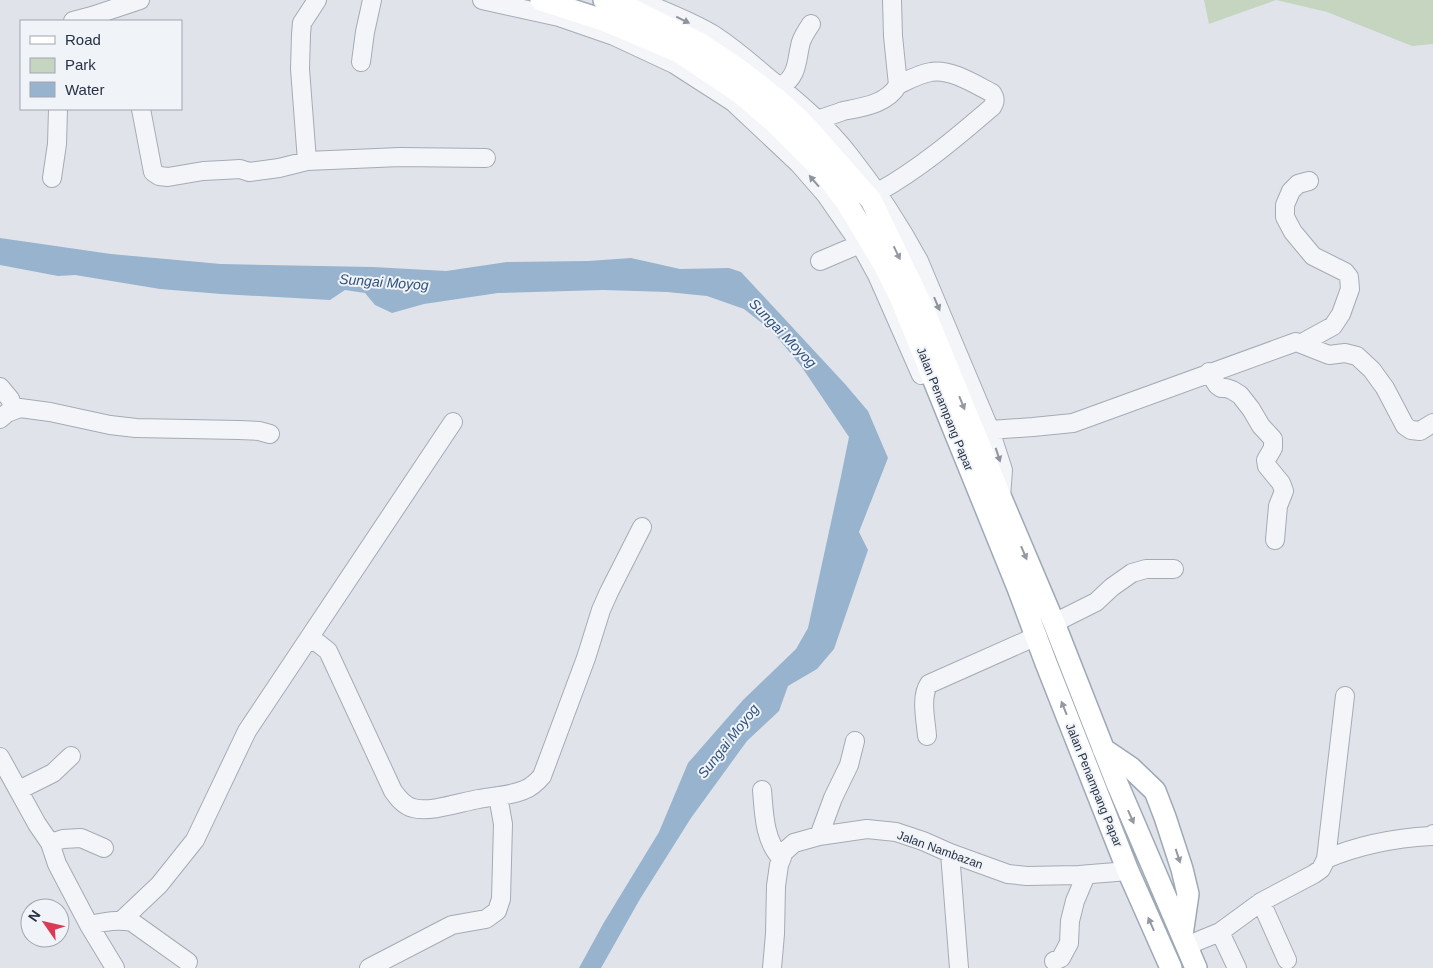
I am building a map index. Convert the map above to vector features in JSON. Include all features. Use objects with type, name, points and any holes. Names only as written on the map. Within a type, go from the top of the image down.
[{"type":"main road","name":"Jalan Penampang Papar","points":[[542,0],[606,21],[687,57],[740,93],[774,122],[822,170],[847,203],[884,265],[900,299],[1018,588],[1128,871],[1171,968]]},
{"type":"main road","name":"Jalan Penampang Papar","points":[[604,0],[632,9],[701,44],[741,70],[777,98],[804,123],[871,200],[923,308],[1054,623],[1116,781],[1196,968]]},
{"type":"main road","points":[[1103,748],[1131,768],[1155,791],[1166,817],[1188,894],[1184,941]]},
{"type":"main road","points":[[1116,781],[1110,787],[1109,793],[1118,846]]},
{"type":"street","points":[[77,20],[140,0]]},
{"type":"street","points":[[307,161],[300,69],[301,34],[302,23],[316,0]]},
{"type":"street","points":[[361,62],[372,0]]},
{"type":"street","points":[[482,0],[559,16],[614,36],[674,64],[733,102],[799,164],[826,195],[860,244],[877,274],[918,368],[1031,650],[1046,663]]},
{"type":"street","points":[[638,0],[714,35],[744,57],[818,120],[878,192],[904,235],[923,257],[990,430],[1003,470],[1001,498]]},
{"type":"street","points":[[898,85],[892,8],[905,0]]},
{"type":"street","points":[[780,87],[788,82],[793,75],[802,39],[811,24]]},
{"type":"street","points":[[818,120],[875,103],[887,97],[898,85],[918,75],[932,71],[951,74],[995,97],[992,107],[959,135],[905,176],[878,192]]},
{"type":"street","points":[[52,178],[57,144],[58,110]]},
{"type":"street","points":[[141,110],[153,172],[159,176],[168,177],[203,171],[240,169],[249,172],[279,168],[307,161],[400,157],[486,158]]},
{"type":"street","points":[[1302,343],[1333,326],[1341,314],[1350,289],[1349,277],[1345,272],[1313,256],[1293,232],[1285,217],[1285,205],[1291,191],[1298,184],[1309,181]]},
{"type":"street","points":[[820,260],[860,244]]},
{"type":"street","points":[[990,430],[1073,422],[1296,342],[1329,355],[1345,353],[1357,356],[1372,370],[1385,388],[1405,426],[1411,430],[1420,430],[1433,423]]},
{"type":"street","points":[[1209,372],[1221,388],[1232,390],[1240,395],[1272,439],[1273,448],[1266,460],[1267,466],[1281,483],[1284,491],[1278,506],[1274,540]]},
{"type":"street","points":[[0,387],[10,399],[7,414]]},
{"type":"street","points":[[7,414],[20,408],[136,428],[240,430],[260,431],[270,434]]},
{"type":"street","points":[[122,920],[159,885],[195,840],[247,731],[453,422]]},
{"type":"street","points":[[308,640],[318,643],[328,651],[356,709],[387,781],[399,800],[413,808],[422,809],[510,795],[533,787],[542,776],[586,658],[601,610],[642,527]]},
{"type":"street","points":[[1054,623],[1096,602],[1112,587],[1132,573],[1146,569],[1174,569]]},
{"type":"street","points":[[927,736],[925,700],[929,684],[1028,640]]},
{"type":"street","points":[[1184,941],[1220,932],[1261,902],[1321,869],[1326,860],[1345,696]]},
{"type":"street","points":[[819,836],[833,798],[850,765],[856,741]]},
{"type":"street","points":[[19,790],[53,773],[71,756]]},
{"type":"street","points":[[0,757],[50,842],[56,864],[115,968]]},
{"type":"street","points":[[762,790],[764,819],[770,841],[781,858],[776,886],[772,968]]},
{"type":"street","points":[[369,968],[452,925],[486,919],[497,911],[501,899],[503,824],[498,796]]},
{"type":"street","name":"Jalan Nambazan","points":[[781,858],[794,842],[819,836],[867,829],[896,832],[1008,874],[1028,876],[1086,875],[1128,871]]},
{"type":"street","points":[[1326,860],[1339,854],[1380,842],[1431,836],[1433,834]]},
{"type":"street","points":[[50,842],[81,838],[104,848]]},
{"type":"street","points":[[950,853],[959,968]]},
{"type":"street","points":[[1054,961],[1061,958],[1069,943],[1070,921],[1075,901],[1086,875]]},
{"type":"street","points":[[1261,902],[1287,960]]},
{"type":"street","points":[[89,925],[110,920],[132,922],[188,962]]},
{"type":"street","points":[[1220,932],[1236,968]]},
{"type":"green space","points":[[1204,0],[1276,0],[1209,24]]},
{"type":"green space","points":[[1276,0],[1433,0],[1433,44],[1412,46],[1327,12]]},
{"type":"water","name":"Sungai Moyog","points":[[0,238],[111,254],[221,264],[373,267],[446,271],[507,262],[588,261],[631,258],[680,269],[729,268],[741,272],[868,411],[888,458],[859,532],[868,550],[834,649],[817,669],[788,686],[779,711],[747,741],[691,818],[640,899],[601,968],[579,968],[603,924],[659,832],[688,763],[743,700],[796,649],[808,628],[849,437],[801,366],[772,331],[744,309],[707,296],[667,292],[603,290],[498,293],[424,304],[392,313],[375,305],[365,293],[345,290],[330,300],[221,294],[160,289],[75,275],[58,276],[0,265]]}]
